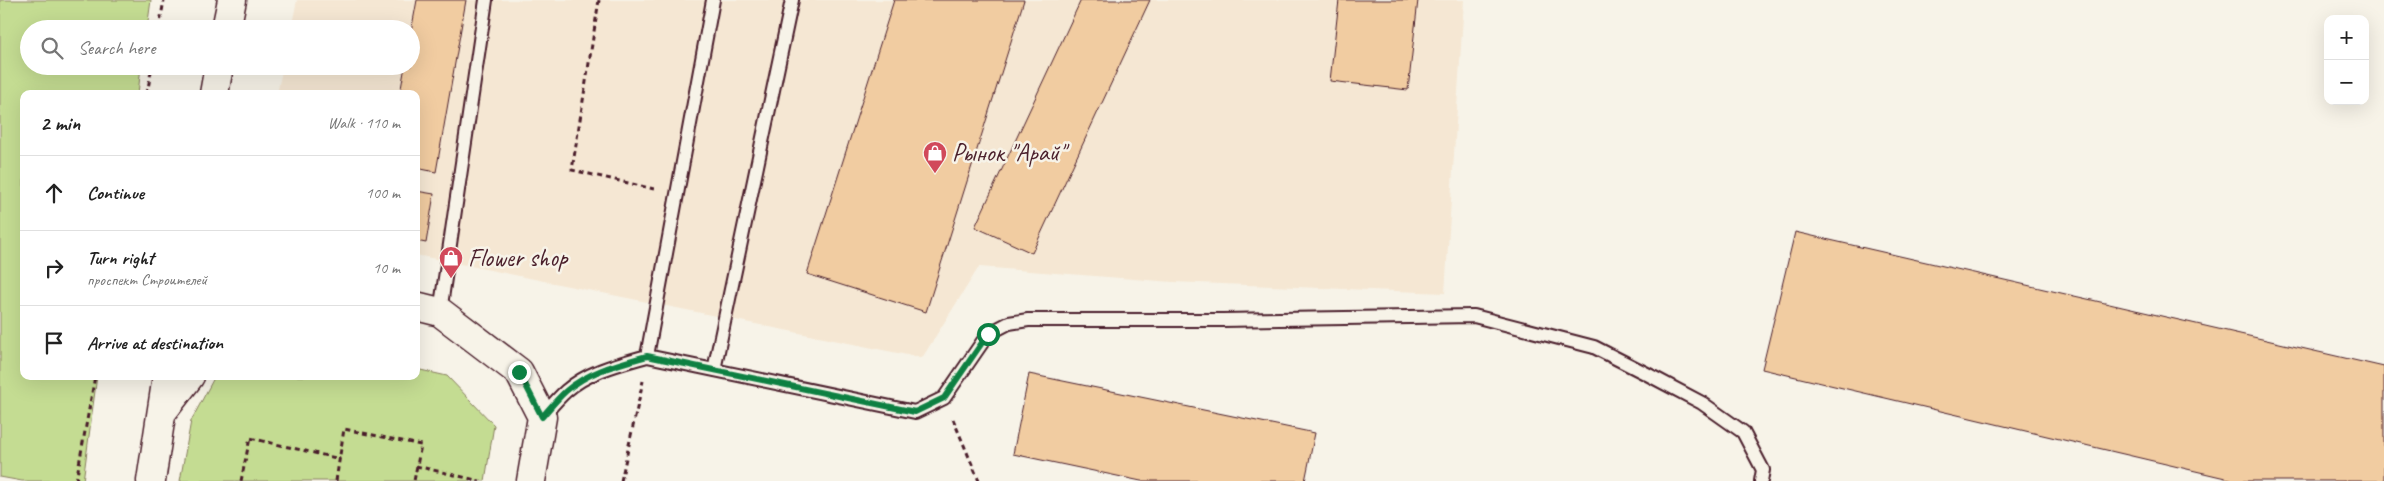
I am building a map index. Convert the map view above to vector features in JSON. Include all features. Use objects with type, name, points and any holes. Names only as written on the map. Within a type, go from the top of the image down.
[{"type":"main road","points":[[228,20],[232,0]]},
{"type":"main road","points":[[215,90],[217,75]]},
{"type":"main road","points":[[428,309],[519,372],[542,417],[531,481]]},
{"type":"main road","points":[[151,481],[166,380]]},
{"type":"main road","points":[[160,414],[187,380]]},
{"type":"lane","points":[[428,309],[486,0]]},
{"type":"lane","points":[[647,356],[713,0]]},
{"type":"lane","points":[[714,370],[792,0]]},
{"type":"lane","points":[[542,417],[566,391],[582,380],[604,368],[647,356],[915,412],[944,398],[988,334],[1009,323],[1028,320],[1223,320],[1474,316],[1594,347],[1702,403],[1743,432],[1763,470],[1761,481]]},
{"type":"path","points":[[161,20],[164,0]]},
{"type":"path","points":[[599,0],[572,170],[677,195]]},
{"type":"path","points":[[148,90],[150,75]]},
{"type":"path","points":[[622,481],[647,356]]},
{"type":"path","points":[[76,481],[94,380]]},
{"type":"path","points":[[944,398],[979,481]]},
{"type":"path","points":[[336,481],[344,428],[421,445],[414,481]]},
{"type":"path","points":[[241,481],[250,438],[340,459]]},
{"type":"path","points":[[416,466],[480,481]]},
{"type":"shaded area","name":"Рынок \"Арай\"","points":[[297,0],[1464,0],[1445,293],[1173,282],[979,267],[922,358],[420,256],[420,90],[278,90],[281,75],[420,75],[420,20],[293,20]]},
{"type":"green space","points":[[0,0],[151,0],[148,20],[20,20],[20,75],[140,75],[138,90],[20,90],[20,380],[96,380],[83,481],[22,481],[0,477]]},
{"type":"green space","points":[[420,370],[447,376],[494,425],[485,481],[180,481],[191,421],[213,380],[420,380]]},
{"type":"building","points":[[417,0],[466,0],[436,172],[420,169],[420,90],[401,90],[403,75],[420,75],[420,20],[413,20]]},
{"type":"building","points":[[894,0],[1024,0],[926,312],[807,274]]},
{"type":"building","points":[[1081,0],[1150,0],[1032,253],[975,227]]},
{"type":"building","points":[[1339,0],[1418,0],[1408,90],[1330,81]]},
{"type":"building","points":[[420,192],[434,194],[426,243],[420,242]]},
{"type":"building","points":[[1795,232],[2384,367],[2384,481],[2238,481],[1762,369]]},
{"type":"building","points":[[1029,374],[1315,433],[1305,481],[1141,481],[1013,454]]},
{"type":"place","name":"Рынок \"Арай\"","points":[[935,174]]},
{"type":"place","name":"Flower shop","points":[[451,279]]},
{"type":"route","points":[[519,372],[542,417],[566,391],[582,380],[604,368],[647,356],[915,412],[944,398],[988,334]]}]
